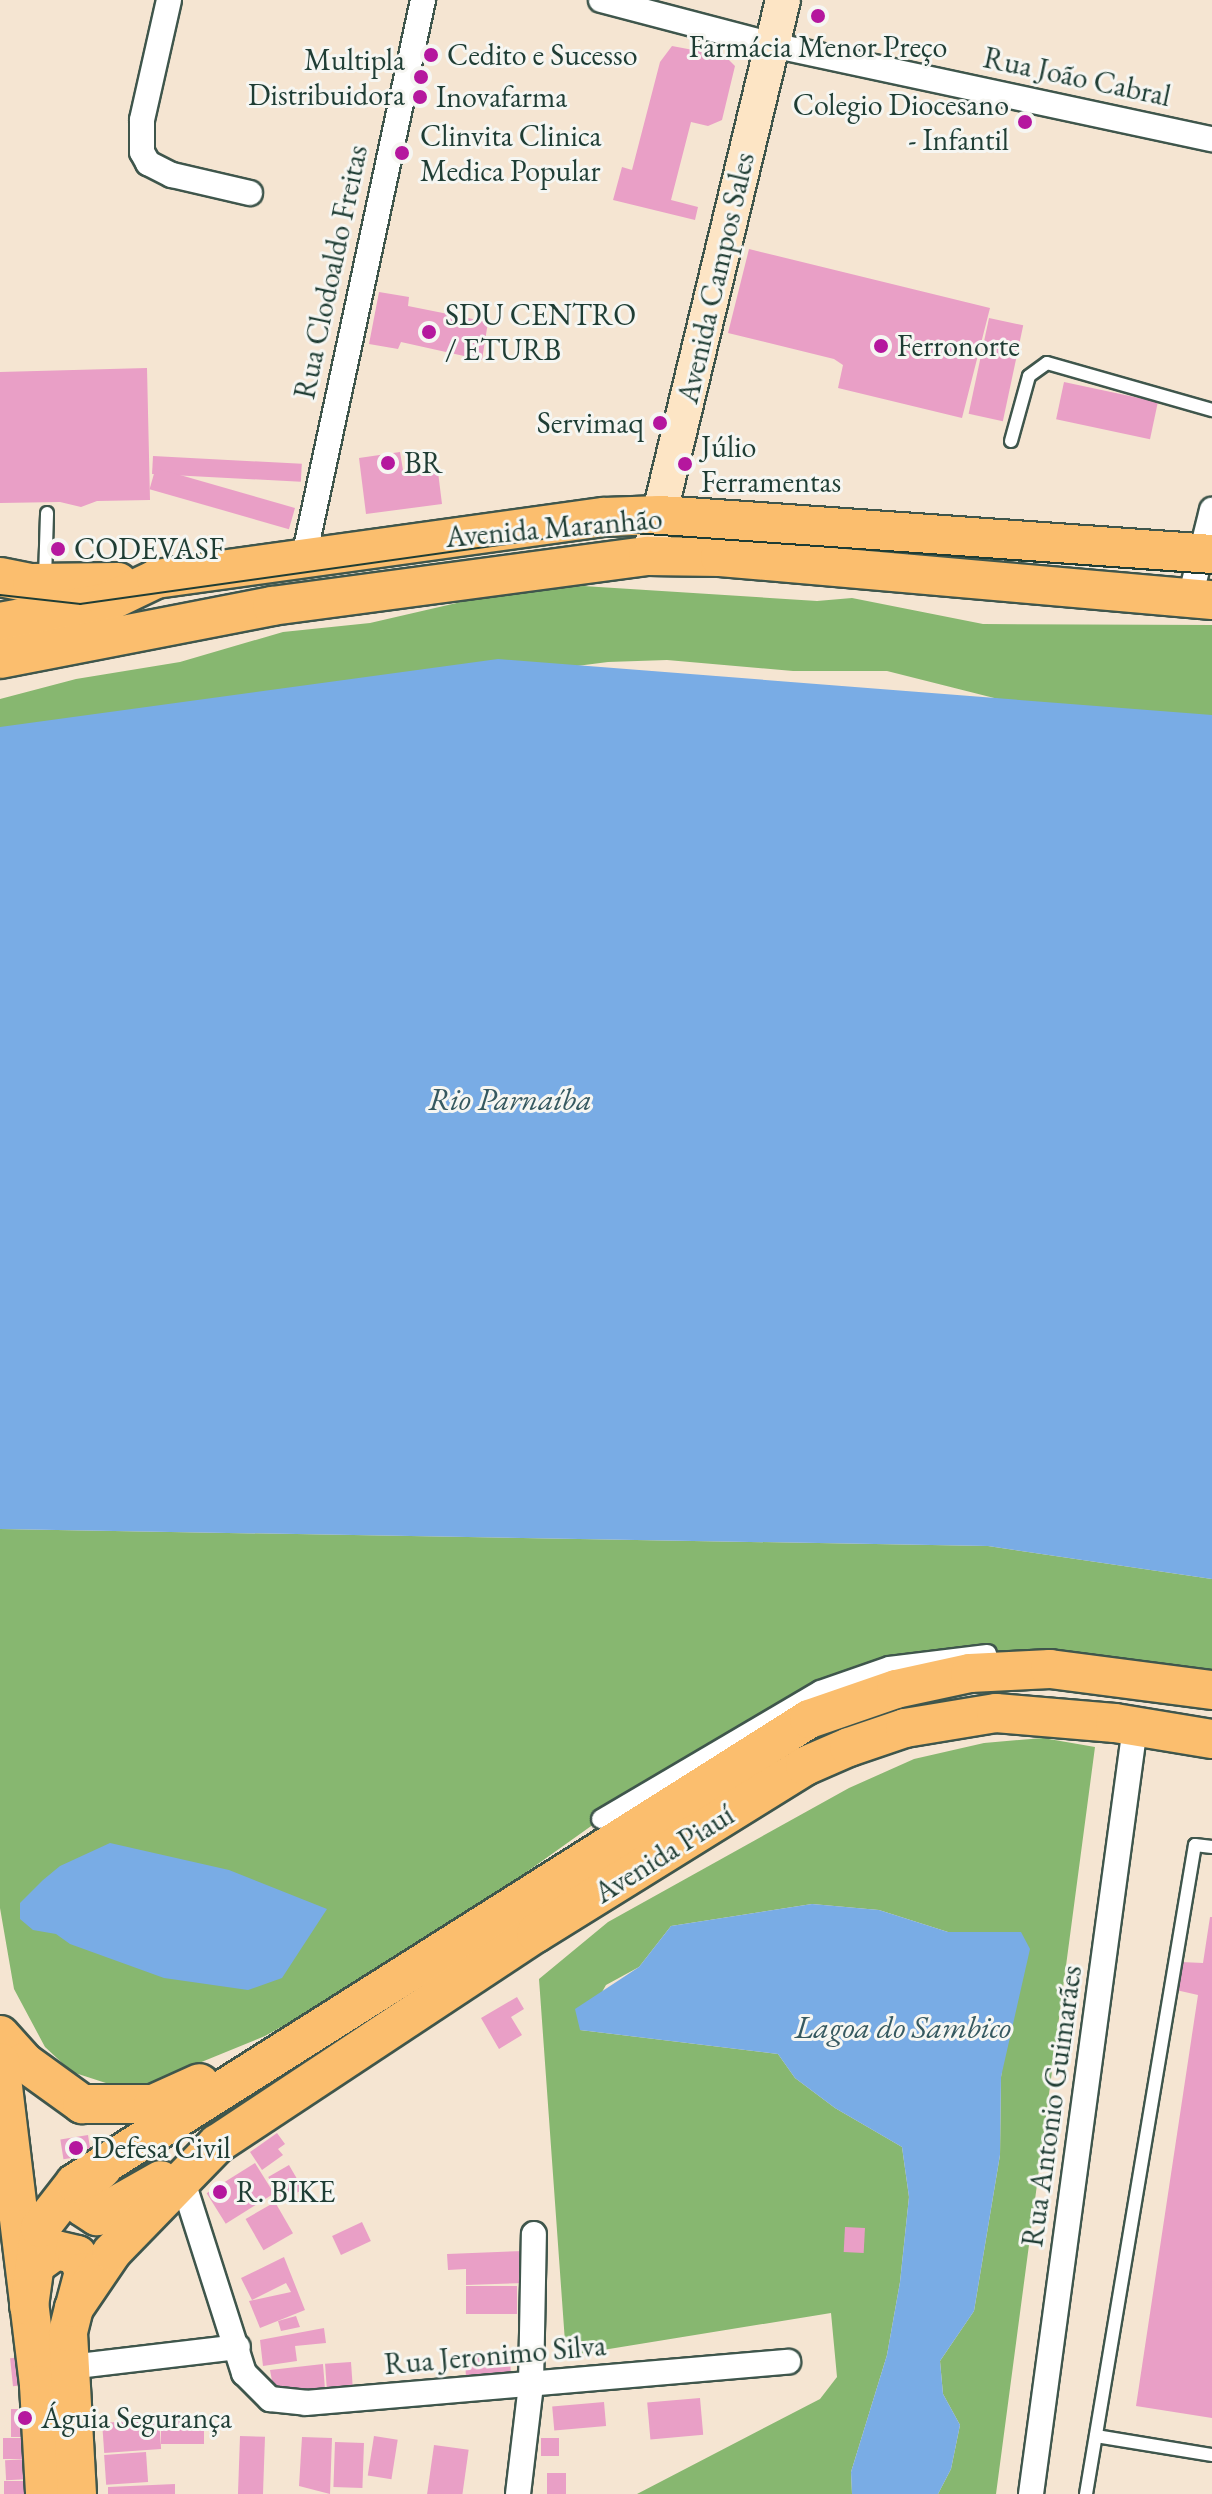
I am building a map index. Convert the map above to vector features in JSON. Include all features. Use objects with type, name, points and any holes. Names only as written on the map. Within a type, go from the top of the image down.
[{"type":"main road","name":"Avenida Campos Sales","points":[[648,556],[783,0]]},
{"type":"main road","name":"Avenida Maranhão","points":[[0,622],[108,602],[156,579],[604,517],[660,515],[1207,554]]},
{"type":"main road","name":"Avenida Maranhão","points":[[6,654],[272,606],[648,556],[720,557],[1201,599]]},
{"type":"main road","points":[[0,577],[44,583],[156,579]]},
{"type":"main road","name":"Avenida Piauí","points":[[29,2306],[40,2228],[54,2205],[75,2183],[108,2165],[749,1754],[809,1719],[856,1700],[970,1673],[1050,1669],[1212,1690]]},
{"type":"main road","name":"Avenida Piauí","points":[[74,2308],[112,2252],[217,2144],[536,1933],[805,1766],[905,1728],[996,1713],[1135,1727],[1212,1739]]},
{"type":"main road","name":"Avenida Piauí","points":[[0,2035],[58,2090],[82,2104],[121,2107],[153,2104],[302,2038]]},
{"type":"main road","points":[[0,2062],[9,2206],[29,2306],[45,2494]]},
{"type":"main road","points":[[108,2165],[84,2185],[80,2198],[83,2207],[97,2216],[118,2208],[217,2144]]},
{"type":"main road","points":[[34,2266],[56,2250],[77,2255],[84,2272],[74,2308],[70,2367],[77,2494]]},
{"type":"street","points":[[169,0],[142,120],[142,152],[148,163],[172,175],[250,193]]},
{"type":"street","name":"Rua Clodoaldo Freitas","points":[[304,557],[423,0]]},
{"type":"street","name":"Rua João Cabral","points":[[601,0],[772,45],[1212,139]]},
{"type":"street","points":[[1201,599],[1212,510]]},
{"type":"street","points":[[601,1819],[820,1690],[889,1666],[955,1655],[1028,1653],[1111,1659],[1212,1675]]},
{"type":"street","name":"Rua Antonio Guimarães","points":[[1031,2494],[1135,1727]]},
{"type":"street","name":"Rua Jeronimo Silva","points":[[183,2182],[249,2380],[270,2399],[306,2403],[788,2362]]},
{"type":"street","points":[[518,2494],[531,2385],[534,2234]]},
{"type":"street","points":[[70,2367],[238,2347]]},
{"type":"lane","points":[[1011,441],[1029,376],[1047,363],[1212,410]]},
{"type":"lane","points":[[44,583],[47,513]]},
{"type":"lane","points":[[1086,2494],[1195,1845],[1212,1847]]},
{"type":"lane","points":[[1096,2436],[1212,2455]]},
{"type":"green space","points":[[583,586],[817,601],[852,598],[983,624],[1212,625],[1212,724],[1046,711],[887,671],[793,671],[667,660],[608,662],[0,740],[0,699],[76,679],[180,662],[283,632],[370,623],[500,593]]},
{"type":"green space","points":[[0,1529],[988,1546],[1212,1579],[1212,1675],[1028,1653],[601,1819],[410,1955],[265,2036],[150,2083],[109,2084],[72,2072],[45,2047],[14,1989],[0,1908]]},
{"type":"green space","points":[[1043,1738],[1095,1747],[996,2494],[938,2494],[951,2469],[960,2425],[943,2394],[940,2361],[974,2311],[1000,2155],[1001,2077],[1021,1932],[948,1932],[879,1910],[812,1904],[671,1926],[639,1967],[606,1985],[580,2030],[778,2054],[795,2078],[835,2108],[902,2147],[909,2197],[900,2282],[887,2355],[851,2472],[852,2494],[637,2494],[820,2399],[837,2377],[831,2313],[566,2356],[539,1979],[608,1922],[849,1788],[914,1759],[984,1743]]},
{"type":"water","name":"Rio Parnaíba","points":[[498,659],[1212,715],[1212,1579],[988,1546],[0,1529],[0,727]]},
{"type":"water","points":[[110,1843],[229,1870],[327,1909],[282,1978],[248,1990],[164,1978],[70,1944],[56,1934],[33,1930],[20,1919],[20,1903],[43,1880],[60,1866]]},
{"type":"water","name":"Lagoa do Sambico","points":[[812,1904],[879,1910],[948,1932],[1021,1932],[1030,1949],[1001,2077],[1000,2155],[974,2311],[940,2361],[943,2394],[960,2425],[951,2469],[938,2494],[852,2494],[851,2472],[887,2355],[900,2282],[909,2197],[902,2147],[835,2108],[795,2078],[778,2054],[580,2030],[575,2009],[639,1967],[671,1926]]},
{"type":"building","points":[[672,46],[725,56],[735,66],[722,120],[708,126],[691,122],[671,200],[698,207],[695,220],[613,200],[622,167],[632,170],[660,62]]},
{"type":"building","name":"Ferronorte","points":[[749,249],[990,308],[962,418],[838,388],[843,365],[834,359],[728,333]]},
{"type":"building","name":"SDU CENTRO / ETURB","points":[[379,292],[409,297],[408,306],[488,322],[482,360],[401,342],[398,349],[369,344]]},
{"type":"building","points":[[989,318],[1023,325],[1003,421],[969,414]]},
{"type":"building","points":[[147,368],[150,500],[97,501],[81,507],[60,502],[0,503],[0,372]]},
{"type":"building","points":[[1064,382],[1158,402],[1150,439],[1056,419]]},
{"type":"building","points":[[400,452],[404,476],[438,472],[442,504],[366,514],[359,458]]},
{"type":"building","points":[[153,456],[302,464],[301,482],[152,474]]},
{"type":"building","points":[[156,468],[295,508],[289,529],[150,489]]},
{"type":"building","points":[[1210,1917],[1212,2418],[1136,2406],[1198,1995],[1176,1990],[1181,1962],[1203,1963]]},
{"type":"building","points":[[517,1997],[524,2009],[511,2017],[522,2035],[499,2049],[481,2018]]},
{"type":"building","points":[[277,2133],[285,2144],[278,2149],[283,2155],[262,2170],[250,2152]]},
{"type":"building","name":"Defesa Civil","points":[[88,2135],[91,2155],[63,2159],[60,2139]]},
{"type":"building","points":[[255,2163],[274,2194],[226,2224],[207,2193]]},
{"type":"building","points":[[289,2165],[303,2189],[282,2201],[268,2177]]},
{"type":"building","points":[[275,2202],[293,2233],[264,2250],[246,2219]]},
{"type":"building","points":[[362,2222],[371,2241],[341,2255],[332,2236]]},
{"type":"building","points":[[845,2227],[865,2228],[864,2253],[844,2252]]},
{"type":"building","points":[[524,2251],[525,2283],[466,2285],[466,2269],[448,2270],[447,2254]]},
{"type":"building","points":[[284,2257],[305,2310],[260,2328],[249,2301],[291,2292],[286,2283],[252,2300],[241,2278]]},
{"type":"building","points":[[466,2286],[517,2286],[517,2314],[466,2314]]},
{"type":"building","points":[[296,2316],[300,2327],[281,2331],[278,2321]]},
{"type":"building","points":[[324,2328],[326,2343],[295,2346],[297,2361],[263,2366],[260,2340]]},
{"type":"building","points":[[510,2351],[511,2377],[466,2379],[465,2353]]},
{"type":"building","points":[[23,2357],[26,2385],[13,2386],[10,2358]]},
{"type":"building","points":[[351,2362],[353,2394],[327,2396],[325,2364]]},
{"type":"building","points":[[323,2364],[325,2389],[317,2389],[318,2396],[275,2397],[270,2370]]},
{"type":"building","points":[[700,2398],[703,2435],[650,2439],[647,2403]]},
{"type":"building","points":[[604,2402],[606,2426],[554,2430],[552,2407]]},
{"type":"building","points":[[11,2409],[27,2409],[27,2437],[11,2437]]},
{"type":"building","points":[[161,2418],[204,2418],[204,2444],[161,2444]]},
{"type":"building","points":[[159,2419],[161,2449],[104,2453],[102,2423]]},
{"type":"building","points":[[240,2436],[265,2437],[263,2494],[238,2494]]},
{"type":"building","points":[[374,2436],[398,2440],[391,2479],[368,2476]]},
{"type":"building","points":[[302,2437],[332,2438],[330,2494],[299,2486]]},
{"type":"building","points":[[3,2438],[30,2438],[30,2459],[3,2459]]},
{"type":"building","points":[[541,2438],[559,2438],[559,2456],[541,2456]]},
{"type":"building","points":[[335,2442],[364,2443],[362,2488],[333,2487]]},
{"type":"building","points":[[434,2445],[469,2450],[462,2494],[427,2494]]},
{"type":"building","points":[[146,2452],[148,2482],[106,2485],[104,2455]]},
{"type":"building","points":[[30,2459],[31,2479],[6,2480],[5,2460]]},
{"type":"building","points":[[547,2473],[566,2473],[566,2494],[547,2494]]},
{"type":"building","points":[[4,2481],[30,2481],[30,2494],[4,2494]]},
{"type":"building","points":[[175,2484],[175,2494],[108,2494],[108,2487]]},
{"type":"tram line","points":[[0,595],[80,604],[564,536],[633,533],[1212,574]]},
{"type":"place","name":"Farmácia Menor Preço","points":[[818,16]]},
{"type":"place","name":"Cedito e Sucesso","points":[[431,55]]},
{"type":"place","name":"Multipla Distribuidora","points":[[421,77]]},
{"type":"place","name":"Inovafarma","points":[[420,97]]},
{"type":"place","name":"Colegio Diocesano - Infantil","points":[[1025,122]]},
{"type":"place","name":"Clinvita Clinica Medica Popular","points":[[402,153]]},
{"type":"place","name":"SDU CENTRO / ETURB","points":[[429,332]]},
{"type":"place","name":"Ferronorte","points":[[881,346]]},
{"type":"place","name":"Servimaq","points":[[660,423]]},
{"type":"place","name":"BR","points":[[388,463]]},
{"type":"place","name":"Júlio Ferramentas","points":[[685,464]]},
{"type":"place","name":"CODEVASF","points":[[58,549]]},
{"type":"place","name":"Defesa Civil","points":[[76,2148]]},
{"type":"place","name":"R. BIKE","points":[[220,2192]]},
{"type":"place","name":"Águia Segurança","points":[[25,2418]]}]
